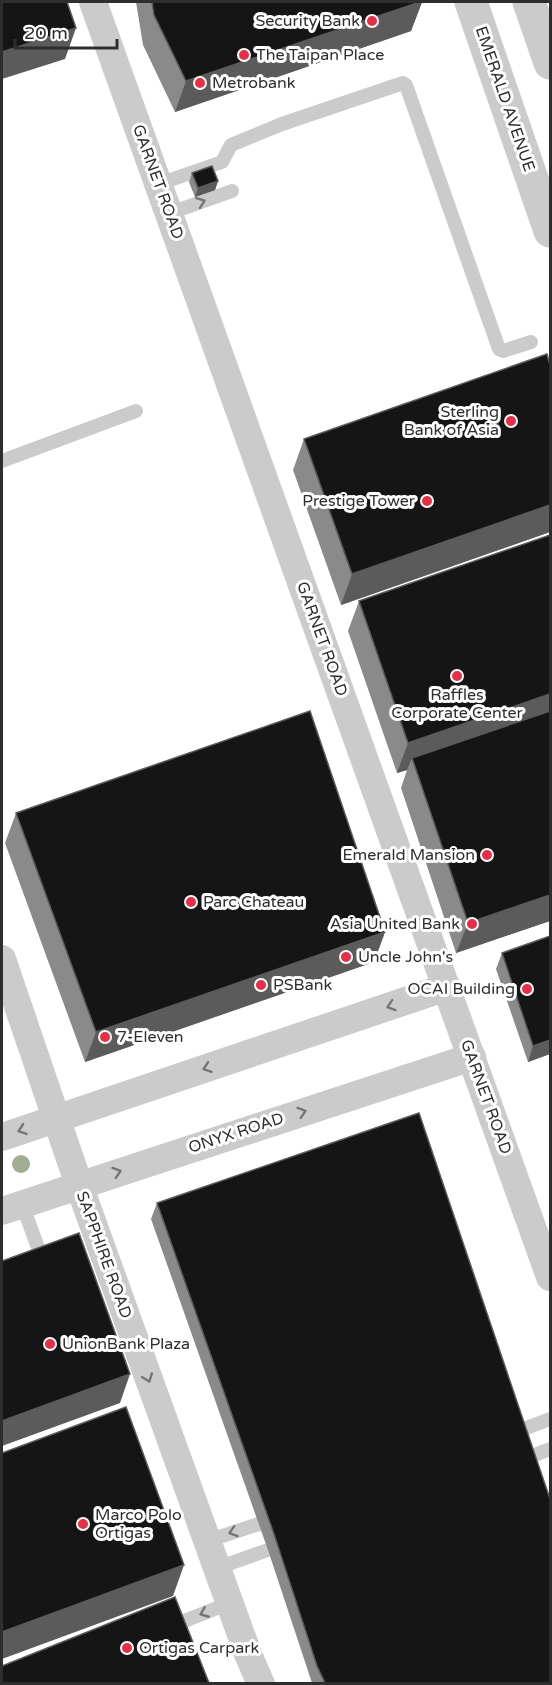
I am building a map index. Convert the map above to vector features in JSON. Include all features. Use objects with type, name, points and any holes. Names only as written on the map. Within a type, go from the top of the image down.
[{"type":"street","name":"GARNET ROAD","points":[[93,2],[550,1277]]},
{"type":"street","name":"EMERALD AVENUE","points":[[471,2],[550,231]]},
{"type":"street","points":[[529,2],[550,63]]},
{"type":"street","name":"SAPPHIRE ROAD","points":[[2,959],[79,1185],[207,1541],[261,1683]]},
{"type":"street","points":[[2,1137],[447,987]]},
{"type":"street","name":"ONYX ROAD","points":[[12,1208],[472,1057]]},
{"type":"lane","points":[[159,184],[222,162],[231,145],[282,124],[403,83],[406,86],[499,349],[503,351],[531,342]]},
{"type":"lane","points":[[170,213],[232,190]]},
{"type":"lane","points":[[2,461],[135,411]]},
{"type":"lane","points":[[12,1208],[46,1270]]},
{"type":"lane","points":[[518,1431],[550,1419]]},
{"type":"lane","points":[[527,1458],[550,1449]]},
{"type":"lane","points":[[207,1541],[259,1524]]},
{"type":"lane","points":[[217,1568],[268,1550]]},
{"type":"lane","points":[[179,1623],[230,1602]]},
{"type":"building","points":[[2,2],[67,2],[76,28],[2,52]]},
{"type":"building","points":[[152,2],[420,2],[186,81],[154,15]]},
{"type":"building","points":[[212,166],[218,181],[198,188],[192,173]]},
{"type":"building","name":"Prestige Tower","points":[[547,354],[550,365],[550,505],[352,574],[304,439]]},
{"type":"building","name":"Raffles Corporate Center","points":[[550,535],[550,694],[408,743],[359,601]]},
{"type":"building","name":"Parc Chateau","points":[[310,711],[385,932],[96,1032],[16,813]]},
{"type":"building","name":"Emerald Mansion","points":[[550,711],[550,895],[468,923],[412,758]]},
{"type":"building","name":"OCAI Building","points":[[550,936],[550,1040],[533,1046],[502,953]]},
{"type":"building","points":[[419,1113],[550,1499],[550,1683],[325,1683],[317,1666],[274,1534],[157,1203]]},
{"type":"building","name":"UnionBank Plaza","points":[[79,1233],[130,1374],[2,1421],[2,1261]]},
{"type":"building","name":"Marco Polo Ortigas","points":[[126,1407],[184,1565],[2,1632],[2,1453]]},
{"type":"building","name":"Ortigas Carpark","points":[[175,1597],[209,1683],[2,1683],[2,1666]]},
{"type":"place","name":"Security Bank","points":[[372,21]]},
{"type":"place","name":"The Taipan Place","points":[[244,55]]},
{"type":"place","name":"Metrobank","points":[[200,83]]},
{"type":"place","name":"Sterling Bank of Asia","points":[[511,421]]},
{"type":"place","name":"Prestige Tower","points":[[427,501]]},
{"type":"place","name":"Raffles Corporate Center","points":[[457,676]]},
{"type":"place","name":"Emerald Mansion","points":[[487,855]]},
{"type":"place","name":"Parc Chateau","points":[[191,902]]},
{"type":"place","name":"Asia United Bank","points":[[472,924]]},
{"type":"place","name":"Uncle John's","points":[[346,957]]},
{"type":"place","name":"PSBank","points":[[261,985]]},
{"type":"place","name":"OCAI Building","points":[[527,989]]},
{"type":"place","name":"7-Eleven","points":[[105,1037]]},
{"type":"place","name":"UnionBank Plaza","points":[[50,1344]]},
{"type":"place","name":"Marco Polo Ortigas","points":[[83,1524]]},
{"type":"place","name":"Ortigas Carpark","points":[[127,1648]]}]
